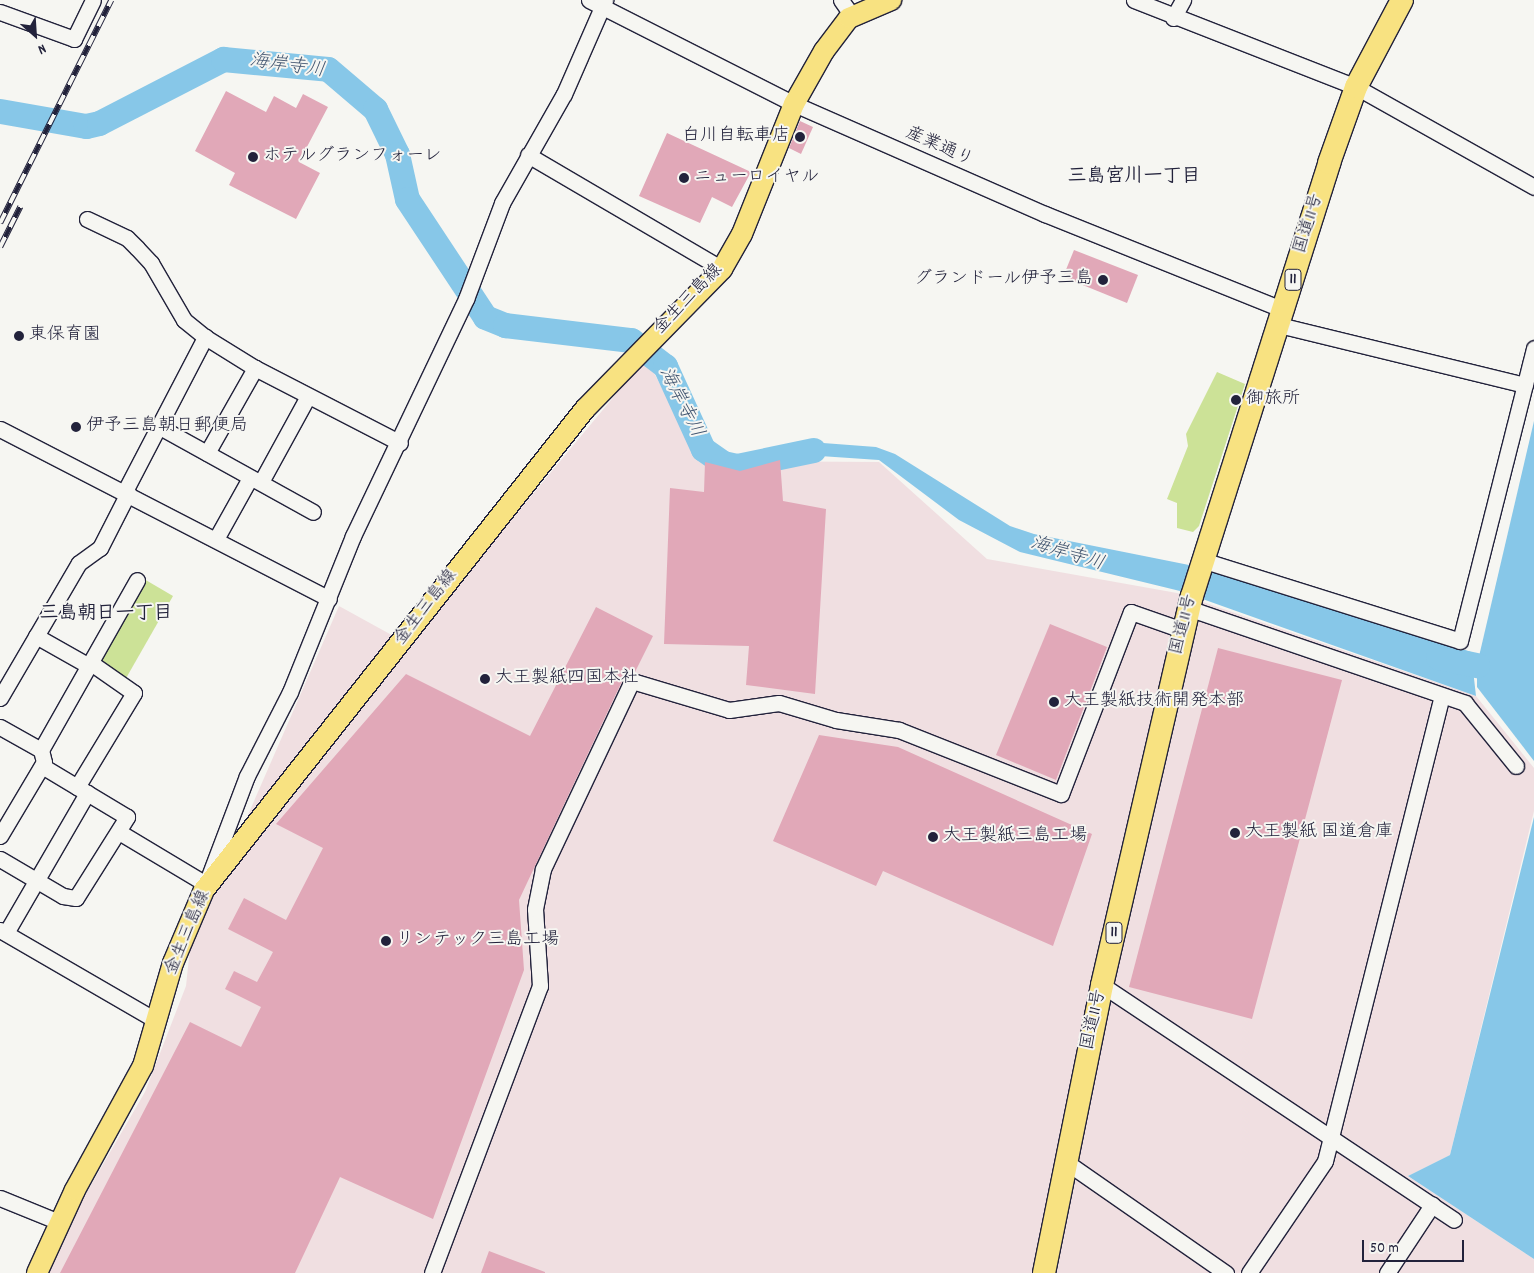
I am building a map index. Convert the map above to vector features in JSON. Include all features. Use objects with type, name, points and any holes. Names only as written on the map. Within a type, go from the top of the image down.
[{"type":"highway","name":"国道11号","points":[[1044,1273],[1102,985],[1182,630],[1356,87],[1402,0]]},
{"type":"main road","name":"金生三島線","points":[[37,1273],[59,1222],[131,1093],[157,1020],[173,963],[205,887],[584,409],[651,338],[722,268],[742,234],[794,104],[846,8],[891,0]]},
{"type":"street","points":[[0,12],[74,39],[93,0]]},
{"type":"street","points":[[1134,0],[1173,18],[1356,87],[1534,187]]},
{"type":"street","points":[[1173,18],[1183,0]]},
{"type":"street","points":[[119,832],[205,887],[247,776],[290,692],[353,536],[400,443],[466,299],[502,203],[564,94],[599,2]]},
{"type":"street","name":"産業通り","points":[[599,2],[794,104],[1282,317],[1525,385]]},
{"type":"street","points":[[528,155],[722,268]]},
{"type":"street","points":[[86,220],[127,238],[151,263],[184,320],[205,337],[255,368],[400,443]]},
{"type":"street","points":[[0,698],[79,563],[100,548],[158,426],[205,337]]},
{"type":"street","points":[[1202,564],[1460,641],[1534,348]]},
{"type":"street","points":[[206,454],[255,368]]},
{"type":"street","points":[[216,539],[256,480],[308,396]]},
{"type":"street","points":[[158,426],[313,512]]},
{"type":"street","points":[[0,429],[126,492],[329,599]]},
{"type":"street","points":[[0,836],[42,766],[41,750],[138,580]]},
{"type":"street","points":[[1190,602],[1465,703],[1516,766]]},
{"type":"street","points":[[432,1273],[540,986],[535,909],[543,869],[632,681],[729,710],[779,703],[836,720],[899,730],[1061,794],[1131,612],[1182,630]]},
{"type":"street","points":[[36,636],[90,664],[134,693],[35,880],[3,932],[157,1020]]},
{"type":"street","points":[[1249,1273],[1325,1161],[1442,695]]},
{"type":"street","points":[[0,727],[41,750]]},
{"type":"street","points":[[0,859],[63,896],[76,898],[128,818],[42,766]]},
{"type":"street","points":[[1102,985],[1454,1220]]},
{"type":"street","points":[[1066,1162],[1226,1273]]},
{"type":"street","points":[[0,1198],[59,1222]]},
{"type":"street","points":[[1387,1273],[1432,1205]]},
{"type":"shaded area","points":[[646,358],[701,461],[879,462],[987,559],[1177,593],[1476,696],[1534,768],[1534,811],[1450,1155],[1408,1176],[1534,1259],[1534,1273],[47,1273],[80,1204],[145,1092],[186,986],[190,948],[339,606],[408,644]]},
{"type":"green space","points":[[1217,372],[1245,384],[1199,526],[1193,532],[1177,528],[1177,503],[1167,499],[1188,446],[1186,434]]},
{"type":"green space","points":[[144,579],[173,596],[125,680],[98,660]]},
{"type":"water","points":[[1534,421],[1534,761],[1477,687],[1477,665]]},
{"type":"water","points":[[823,443],[876,447],[895,454],[1010,526],[1034,534],[1214,570],[1471,652],[1476,696],[1180,591],[1020,552],[959,520],[879,460],[820,456],[783,464],[779,455]]},
{"type":"water","points":[[1534,817],[1534,1259],[1408,1176],[1450,1155]]},
{"type":"building","name":"ホテルグランフォーレ","points":[[226,91],[266,112],[274,96],[296,108],[303,94],[328,107],[299,162],[320,173],[296,219],[229,185],[235,173],[195,151]]},
{"type":"building","name":"白川自転車店","points":[[800,121],[813,127],[801,154],[789,148]]},
{"type":"building","name":"ニューロイヤル","points":[[667,133],[751,172],[732,207],[712,197],[700,223],[639,196]]},
{"type":"building","name":"グランドール伊予三島","points":[[1074,250],[1138,275],[1127,303],[1063,277]]},
{"type":"building","points":[[780,460],[783,501],[826,509],[815,694],[746,685],[749,646],[664,644],[670,488],[704,492],[705,462],[740,471]]},
{"type":"building","name":"リンテック三島工場","points":[[596,607],[653,636],[635,672],[624,677],[519,900],[524,970],[433,1219],[340,1177],[295,1273],[60,1273],[190,1022],[241,1047],[261,1007],[225,989],[234,971],[257,982],[273,952],[228,929],[244,898],[286,920],[323,848],[276,824],[406,674],[530,736]]},
{"type":"building","name":"大王製紙技術開発本部","points":[[1050,624],[1107,647],[1056,780],[996,755]]},
{"type":"building","name":"大王製紙 国道倉庫","points":[[1218,648],[1342,680],[1252,1019],[1129,987]]},
{"type":"building","name":"大王製紙三島工場","points":[[819,735],[898,747],[1092,834],[1053,946],[883,871],[876,886],[773,841]]},
{"type":"building","points":[[489,1251],[545,1272],[545,1273],[481,1273]]},
{"type":"waterway","name":"海岸寺川","points":[[0,111],[86,126],[99,123],[223,59],[328,69],[375,109],[397,154],[407,199],[485,317],[505,325],[631,340],[665,366],[703,449],[723,463],[737,466],[813,450]]},
{"type":"waterway","name":"海岸寺川","points":[[1438,657],[1477,665]]},
{"type":"railway","points":[[0,223],[111,0]]},
{"type":"railway","points":[[0,247],[20,207]]},
{"type":"place","name":"白川自転車店","points":[[800,137]]},
{"type":"place","name":"ホテルグランフォーレ","points":[[253,157]]},
{"type":"place","name":"ニューロイヤル","points":[[684,178]]},
{"type":"place","name":"グランドール伊予三島","points":[[1103,280]]},
{"type":"place","name":"東保育園","points":[[19,336]]},
{"type":"place","name":"御旅所","points":[[1236,400]]},
{"type":"place","name":"伊予三島朝日郵便局","points":[[76,427]]},
{"type":"place","name":"大王製紙四国本社","points":[[485,679]]},
{"type":"place","name":"大王製紙技術開発本部","points":[[1054,702]]},
{"type":"place","name":"大王製紙 国道倉庫","points":[[1235,833]]},
{"type":"place","name":"大王製紙三島工場","points":[[933,837]]},
{"type":"place","name":"リンテック三島工場","points":[[386,941]]},
{"type":"district","name":"三島宮川一丁目","points":[[1134,178]]},
{"type":"district","name":"三島朝日一丁目","points":[[106,615]]}]
